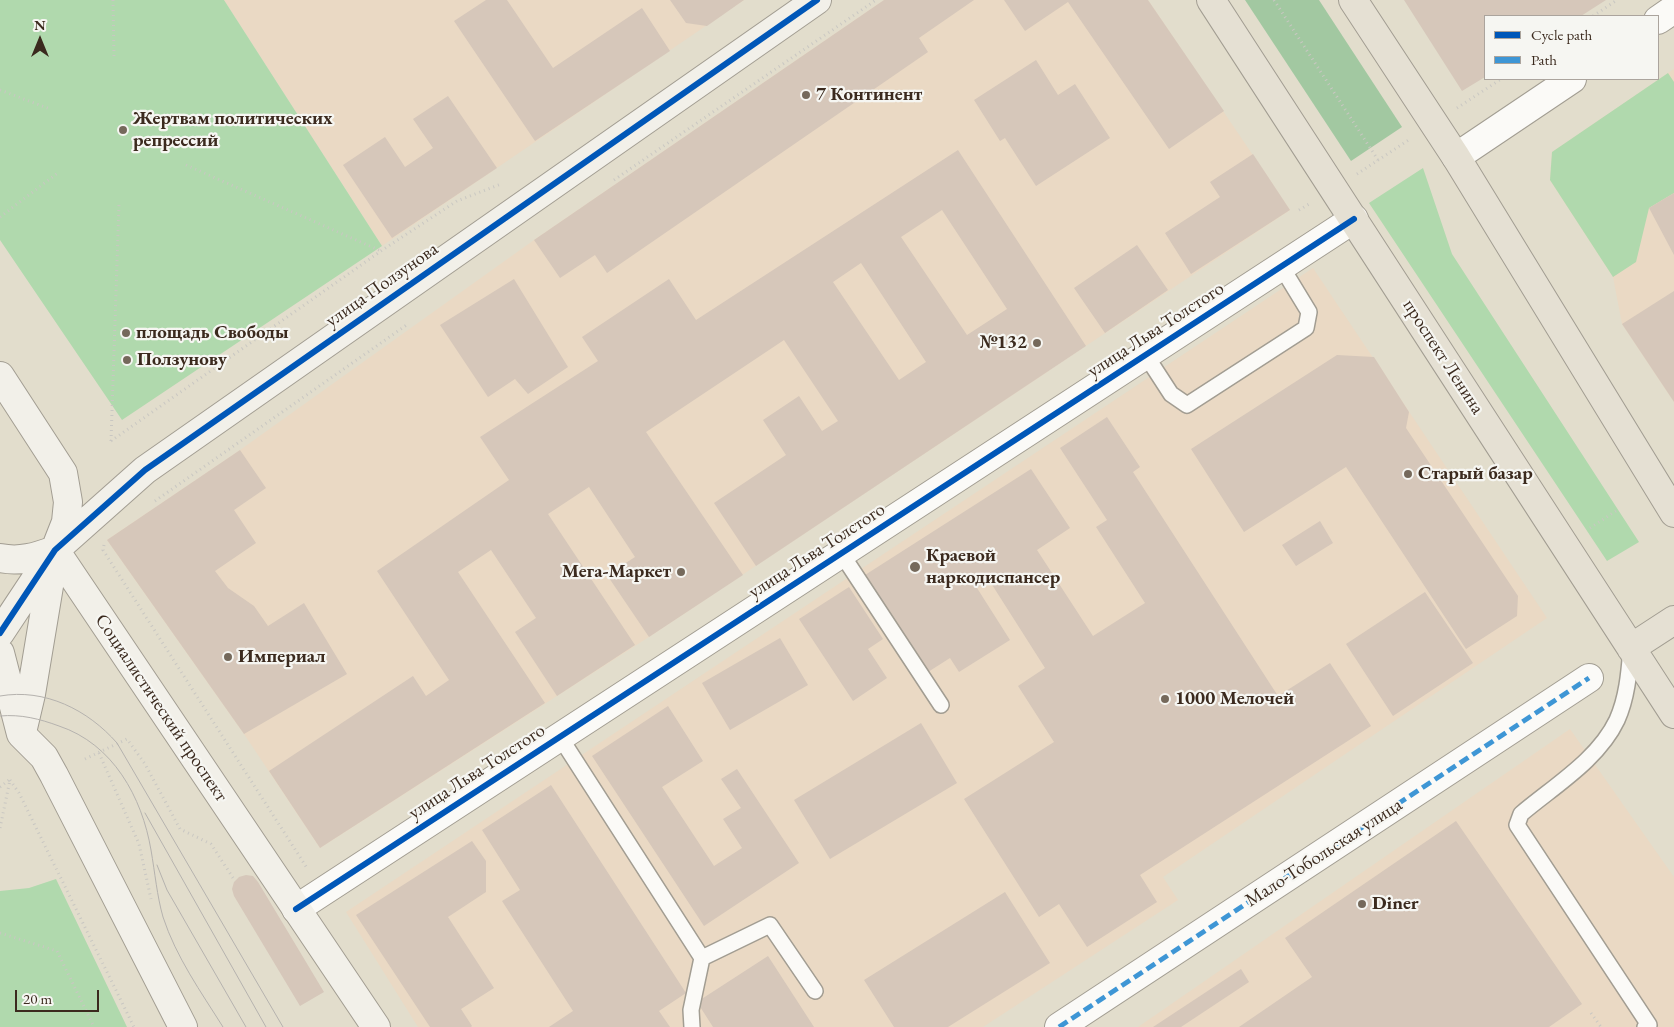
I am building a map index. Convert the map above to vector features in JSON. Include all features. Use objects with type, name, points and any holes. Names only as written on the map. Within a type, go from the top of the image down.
[{"type":"main road","name":"проспект Ленина","points":[[1211,0],[1674,714]]},
{"type":"main road","points":[[1353,0],[1456,158],[1674,513]]},
{"type":"main road","points":[[1631,648],[1674,620]]},
{"type":"street","name":"улица Ползунова","points":[[0,633],[55,550],[144,470],[817,0]]},
{"type":"street","points":[[1659,19],[1674,9]]},
{"type":"street","points":[[1456,158],[1571,80]]},
{"type":"street","name":"улица Льва Толстого","points":[[296,909],[1354,219]]},
{"type":"street","points":[[0,376],[62,473],[68,502],[66,522],[55,550],[31,694],[11,737]]},
{"type":"street","points":[[0,558],[13,560],[34,558],[55,550]]},
{"type":"street","name":"Социалистический проспект","points":[[55,550],[376,1027]]},
{"type":"street","points":[[0,653],[13,694],[11,737]]},
{"type":"street","name":"Мало-Тобольская улица","points":[[1059,1027],[1589,678]]},
{"type":"street","points":[[11,737],[44,757],[183,1027]]},
{"type":"lane","points":[[1145,354],[1171,394],[1187,405],[1306,328],[1309,312],[1281,266]]},
{"type":"lane","points":[[841,553],[941,705]]},
{"type":"lane","points":[[1631,648],[1627,689],[1617,720],[1599,749],[1521,814],[1517,825],[1647,1026]]},
{"type":"lane","points":[[560,737],[702,958],[691,1010],[692,1027]]},
{"type":"lane","points":[[702,958],[770,925],[815,991]]},
{"type":"path","points":[[113,0],[114,57]]},
{"type":"path","points":[[609,183],[876,0]]},
{"type":"path","points":[[1274,0],[1378,160]]},
{"type":"path","points":[[1594,15],[1617,0]]},
{"type":"path","points":[[1462,105],[1500,80]]},
{"type":"path","points":[[0,90],[50,109]]},
{"type":"path","points":[[1354,176],[1405,142]]},
{"type":"path","points":[[186,166],[381,251]]},
{"type":"path","points":[[0,217],[60,172]]},
{"type":"path","points":[[119,204],[111,441],[381,251],[457,201],[501,184]]},
{"type":"path","points":[[154,502],[414,319]]},
{"type":"path","points":[[1590,528],[1616,511]]},
{"type":"path","points":[[106,537],[103,550],[322,891]]},
{"type":"path","points":[[85,759],[127,738],[145,764],[180,830],[211,844],[235,881]]},
{"type":"path","points":[[99,753],[140,844],[152,902]]},
{"type":"path","points":[[0,787],[10,780]]},
{"type":"path","points":[[0,828],[10,780]]},
{"type":"path","points":[[10,780],[24,802],[134,1027]]},
{"type":"path","points":[[0,933],[57,951],[94,1027]]},
{"type":"path","points":[[1591,1013],[1601,1027]]},
{"type":"shaded area","points":[[224,0],[744,0],[382,246]]},
{"type":"shaded area","points":[[884,0],[1148,0],[1290,210],[649,637],[320,848],[244,734],[107,540],[240,450],[534,240]]},
{"type":"shaded area","points":[[1674,69],[1674,402],[1622,324],[1613,277],[1550,180],[1552,152]]},
{"type":"shaded area","points":[[1313,268],[1547,618],[1163,877],[1178,900],[983,1027],[418,1027],[346,912]]},
{"type":"shaded area","points":[[1570,729],[1674,877],[1674,1027],[1138,1027]]},
{"type":"green space","name":"площадь Свободы","points":[[0,0],[224,0],[382,246],[122,420],[0,240]]},
{"type":"green space","points":[[1245,0],[1319,0],[1402,127],[1351,161]]},
{"type":"green space","points":[[1668,73],[1674,82],[1674,193],[1649,208],[1636,262],[1613,277],[1550,180],[1552,152]]},
{"type":"green space","points":[[1423,168],[1452,254],[1639,542],[1607,561],[1369,203]]},
{"type":"green space","points":[[56,879],[127,1027],[0,1027],[0,891],[29,888]]},
{"type":"building","points":[[486,0],[507,0],[553,68],[642,8],[670,51],[535,141],[454,21]]},
{"type":"building","points":[[670,0],[744,0],[707,26],[686,23]]},
{"type":"building","name":"7 Континент","points":[[884,0],[974,0],[919,38],[928,52],[607,273],[595,255],[560,278],[534,240]]},
{"type":"building","points":[[1004,0],[1148,0],[1224,111],[1169,149],[1068,2],[1025,31]]},
{"type":"building","points":[[1404,0],[1606,0],[1583,15],[1484,15],[1484,78],[1462,91]]},
{"type":"building","points":[[1036,60],[1058,95],[1075,84],[1110,138],[1036,186],[1005,138],[1000,141],[974,100]]},
{"type":"building","points":[[448,96],[497,168],[392,238],[343,165],[385,137],[405,167],[433,148],[413,119]]},
{"type":"building","points":[[958,150],[1086,346],[756,566],[714,503],[786,455],[763,420],[799,396],[822,431],[838,421],[784,340],[646,432],[743,575],[649,637],[607,575],[635,557],[589,487],[548,514],[635,645],[557,696],[515,632],[536,618],[491,550],[458,572],[545,703],[320,848],[269,771],[413,676],[426,696],[449,680],[377,571],[509,480],[480,437],[598,361],[582,337],[669,279],[696,320]],"holes":[[[942,210],[1007,309],[967,335],[901,237]],[[861,263],[926,362],[899,380],[833,282]]]},
{"type":"building","points":[[1253,154],[1290,210],[1191,274],[1165,233],[1220,197],[1210,182]]},
{"type":"building","points":[[1674,193],[1674,255],[1649,208]]},
{"type":"building","points":[[1137,245],[1168,290],[1105,333],[1074,288]]},
{"type":"building","points":[[514,279],[568,367],[528,394],[515,379],[488,397],[440,325]]},
{"type":"building","points":[[1674,291],[1674,402],[1622,324]]},
{"type":"building","points":[[1337,355],[1374,357],[1409,412],[1406,428],[1518,596],[1517,616],[1466,649],[1346,467],[1244,532],[1191,449]]},
{"type":"building","points":[[1107,417],[1140,467],[1133,472],[1278,696],[1330,663],[1371,726],[1140,875],[1157,902],[1087,947],[1059,904],[1039,917],[964,799],[1054,742],[1018,686],[1045,668],[989,580],[977,588],[1010,640],[959,672],[950,658],[928,672],[865,575],[1031,469],[1070,528],[1037,550],[1093,636],[1145,603],[1096,527],[1107,520],[1060,448]]},
{"type":"building","points":[[240,450],[266,488],[234,510],[256,543],[215,571],[228,588],[254,606],[268,626],[304,603],[347,674],[244,734],[107,540]]},
{"type":"building","points":[[1320,521],[1333,543],[1296,566],[1282,545]]},
{"type":"building","points":[[849,587],[883,639],[868,649],[887,678],[853,701],[799,619]]},
{"type":"building","points":[[1425,592],[1473,663],[1393,716],[1346,644]]},
{"type":"building","points":[[780,638],[808,685],[730,730],[702,683]]},
{"type":"building","points":[[668,706],[703,761],[662,787],[714,866],[742,848],[723,819],[741,808],[721,779],[737,769],[799,863],[704,926],[592,756]]},
{"type":"building","points":[[921,723],[957,783],[830,859],[794,800]]},
{"type":"building","points":[[551,785],[686,993],[659,1011],[670,1027],[549,1027],[573,1011],[502,901],[520,890],[482,830]]},
{"type":"building","points":[[1456,821],[1582,1004],[1549,1027],[1239,1027],[1312,977],[1285,938]]},
{"type":"building","points":[[472,841],[486,861],[486,892],[448,917],[494,988],[461,1009],[471,1027],[430,1027],[356,915]]},
{"type":"building","points":[[253,876],[258,882],[324,992],[300,1006],[234,896],[232,889],[234,882],[239,877]]},
{"type":"building","points":[[1005,892],[1050,963],[948,1027],[894,1027],[864,980]]},
{"type":"building","points":[[768,956],[814,1027],[713,1027],[697,1002]]},
{"type":"building","points":[[1241,969],[1249,982],[1181,1027],[1153,1027]]},
{"type":"tram line","points":[[0,696],[33,695],[65,704],[93,721],[117,743],[283,1027]]},
{"type":"tram line","points":[[0,716],[23,716],[38,719],[78,734],[109,759],[122,775],[132,792],[147,830],[159,901],[168,932],[190,974],[223,1027]]},
{"type":"tram line","points":[[145,813],[266,1027]]},
{"type":"tram line","points":[[157,865],[167,890],[246,1027]]},
{"type":"marked path","points":[[1059,1027],[1589,678]]},
{"type":"cycle path","points":[[0,633],[55,550],[145,470],[817,0]]},
{"type":"cycle path","points":[[296,909],[1354,219]]},
{"type":"place","name":"7 Континент","points":[[806,95]]},
{"type":"place","name":"Жертвам политических репрессий","points":[[123,130]]},
{"type":"place","name":"площадь Свободы","points":[[126,333]]},
{"type":"place","name":"№132","points":[[1037,343]]},
{"type":"place","name":"Ползунову","points":[[127,360]]},
{"type":"place","name":"Старый базар","points":[[1408,474]]},
{"type":"place","name":"Краевой наркодиспансер","points":[[915,567]]},
{"type":"place","name":"Мега-Маркет","points":[[681,572]]},
{"type":"place","name":"Империал","points":[[228,657]]},
{"type":"place","name":"1000 Мелочей","points":[[1165,699]]},
{"type":"place","name":"Diner","points":[[1362,904]]}]
